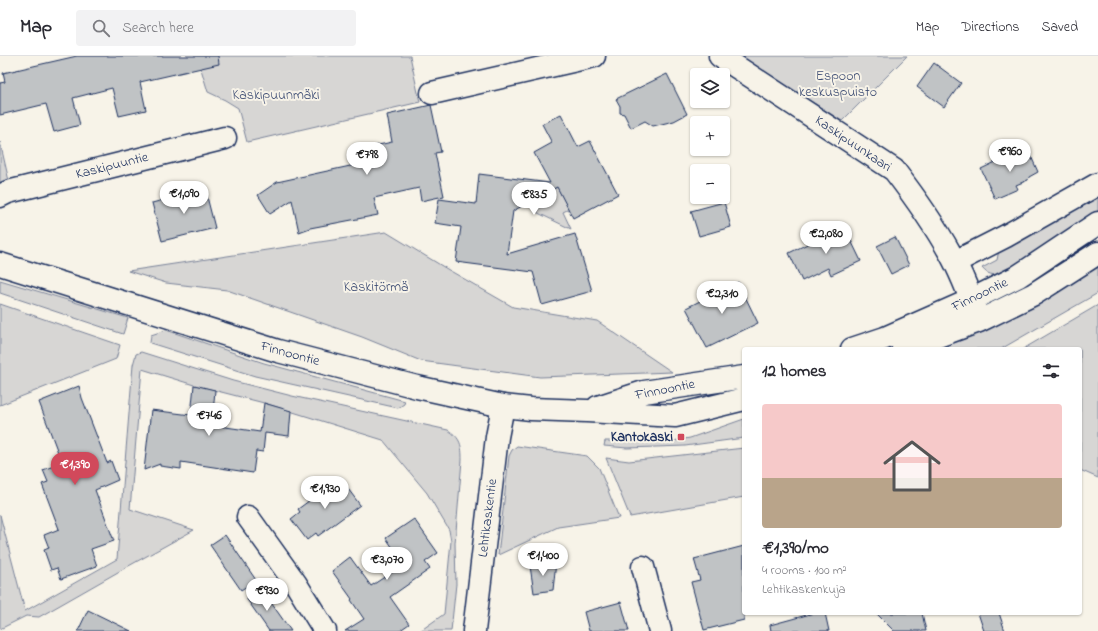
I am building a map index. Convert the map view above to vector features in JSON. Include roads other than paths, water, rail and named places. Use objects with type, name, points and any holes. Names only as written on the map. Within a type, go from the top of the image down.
[{"type":"main road","points":[[432,92],[594,56]]},
{"type":"main road","name":"Kaskipuunkaari","points":[[720,56],[894,170],[914,197],[955,262],[979,321]]},
{"type":"main road","name":"Kaskipuuntie","points":[[0,196],[8,192],[225,138]]},
{"type":"main road","points":[[955,262],[1006,236],[1098,184]]},
{"type":"main road","name":"Finnoontie","points":[[858,347],[885,338],[971,300],[1017,277],[1098,222]]},
{"type":"main road","name":"Finnoontie","points":[[908,347],[979,321],[1034,294],[1098,253]]},
{"type":"main road","name":"Finnoontie","points":[[0,264],[278,352],[417,387],[503,406],[531,409],[676,416],[742,400]]},
{"type":"main road","name":"Finnoontie","points":[[587,411],[644,392],[742,377]]},
{"type":"main road","name":"Lehtikaskentie","points":[[474,631],[497,437],[503,406]]},
{"type":"main road","points":[[248,517],[296,584],[324,631]]},
{"type":"main road","points":[[643,567],[660,631]]},
{"type":"place","name":"Kantokaski","points":[[681,437]]},
{"type":"park label","name":"Espoon keskuspuisto","points":[[838,84]]},
{"type":"park label","name":"Kaskipuunmäki","points":[[276,95]]},
{"type":"park label","name":"Kaskitörmä","points":[[376,287]]}]
